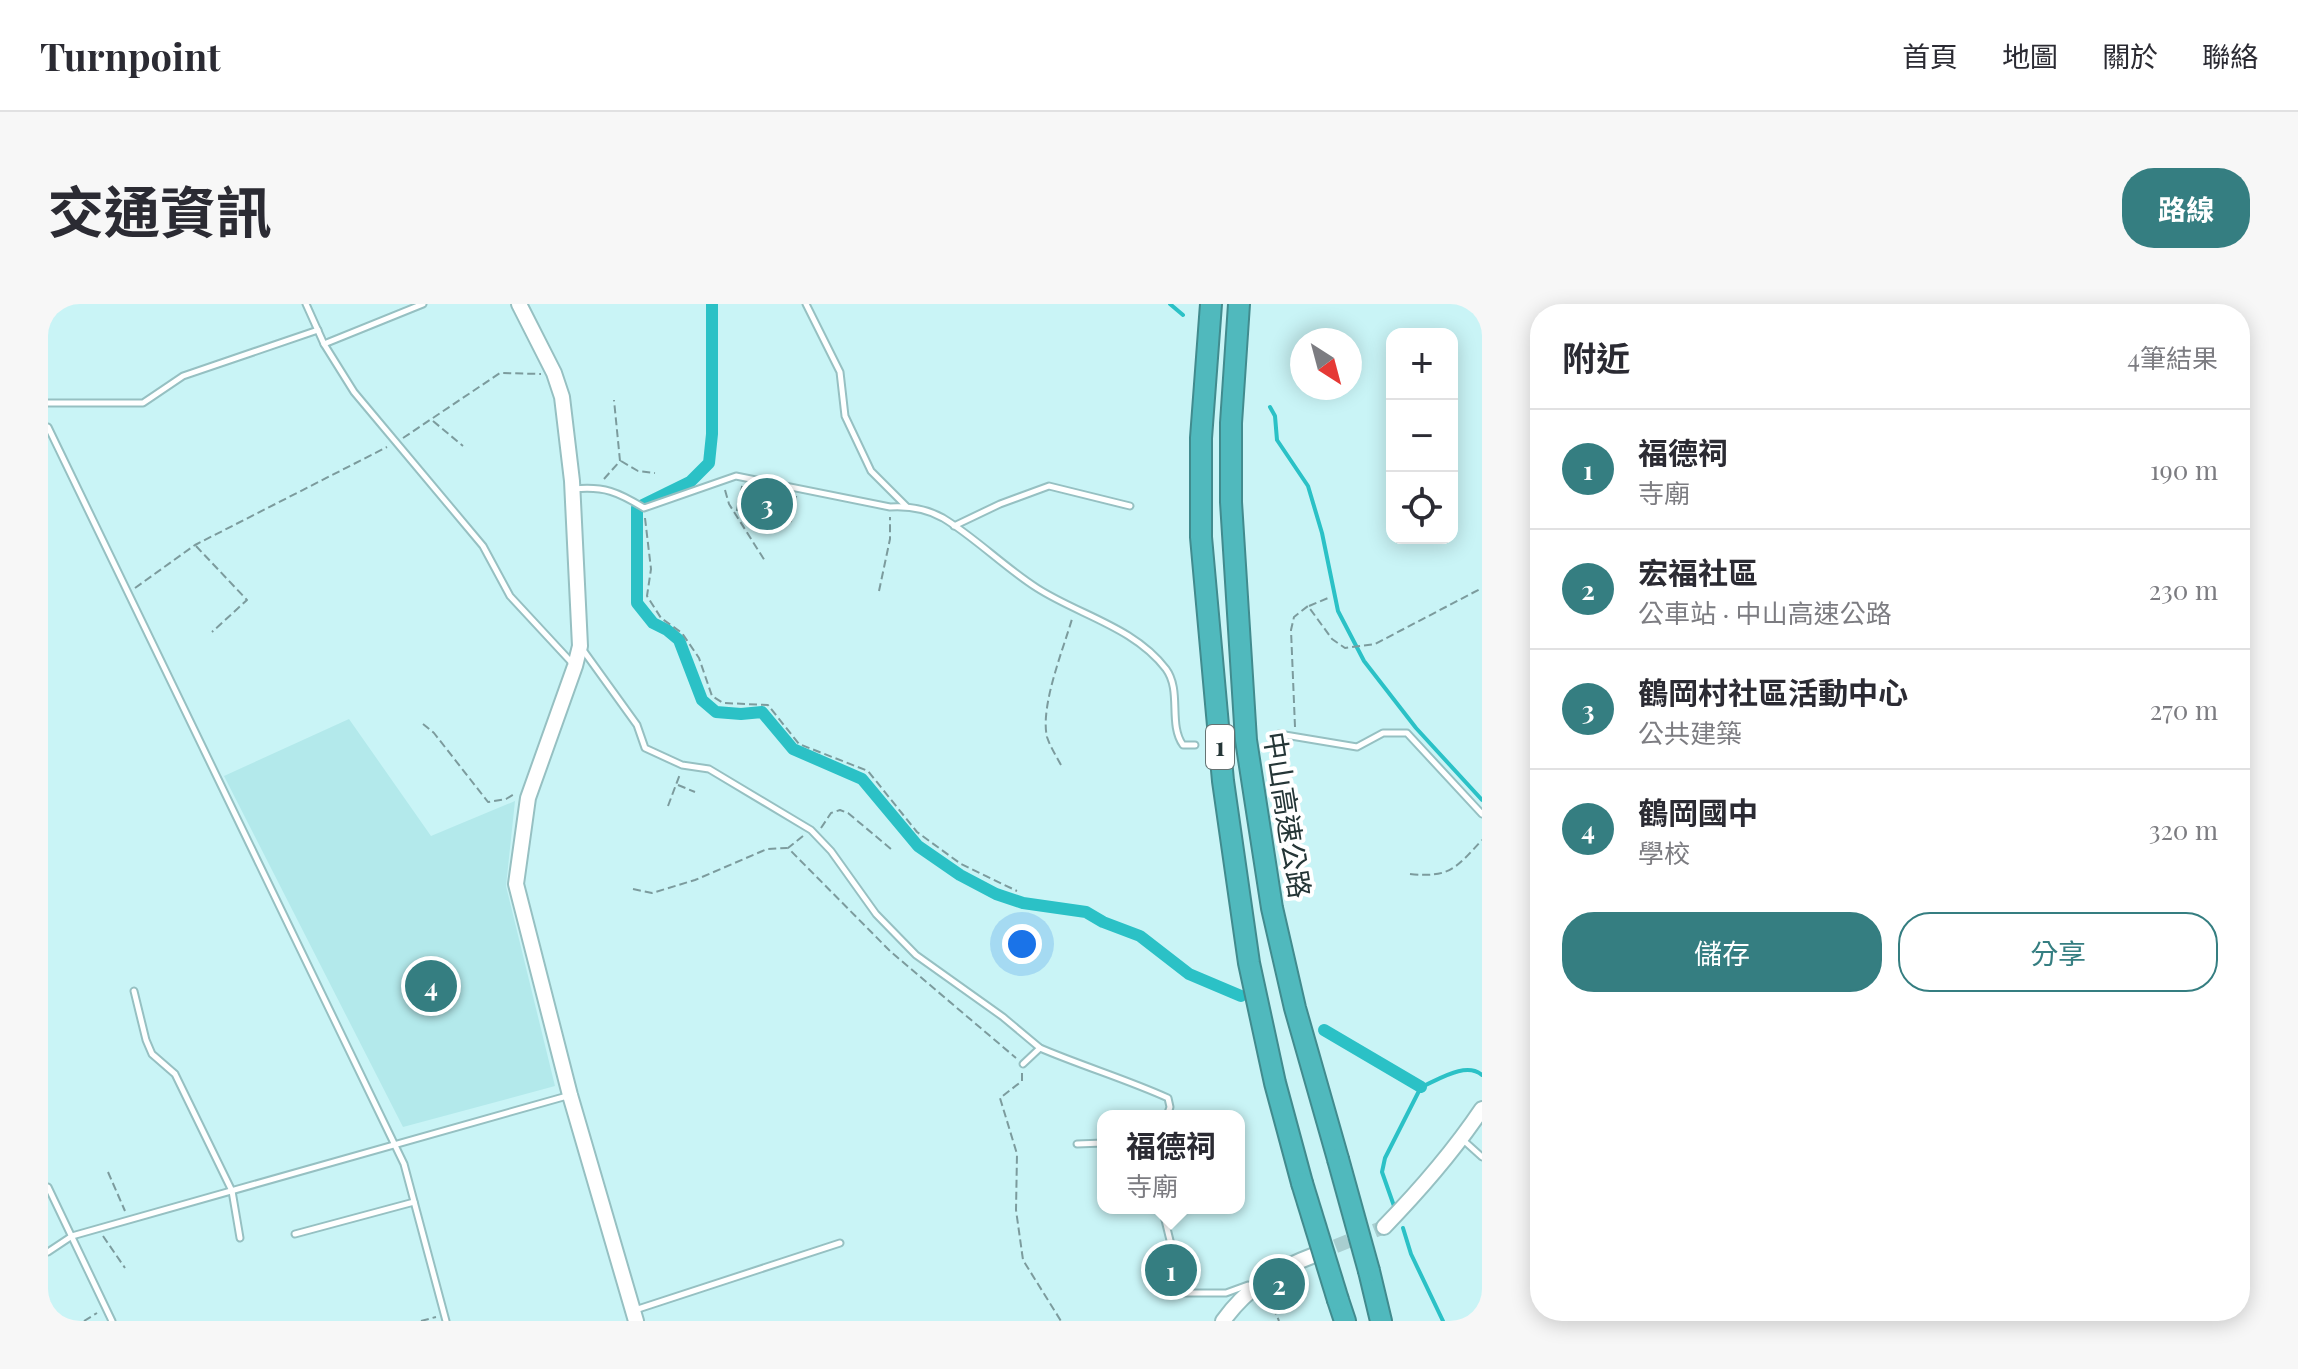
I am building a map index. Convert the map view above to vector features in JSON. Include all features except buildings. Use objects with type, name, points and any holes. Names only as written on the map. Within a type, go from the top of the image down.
[{"type":"highway","name":"中山高速公路","points":[[1211,304],[1201,438],[1201,537],[1223,781],[1249,963],[1275,1083],[1345,1321]]},
{"type":"highway","name":"中山高速公路","points":[[1239,304],[1231,423],[1231,502],[1246,740],[1272,908],[1295,1008],[1381,1321]]},
{"type":"street","points":[[519,304],[554,373],[562,397],[572,489],[580,646],[528,798],[516,884],[570,1095],[635,1316]]},
{"type":"street","points":[[1384,1227],[1418,1193],[1482,1109]]},
{"type":"street","points":[[1223,1321],[1233,1306],[1261,1281],[1285,1266],[1312,1256]]},
{"type":"lane","points":[[306,304],[324,344],[354,392],[483,546],[510,596],[575,666]]},
{"type":"lane","points":[[324,344],[423,304]]},
{"type":"lane","points":[[806,304],[840,372],[845,416],[871,471],[906,506]]},
{"type":"lane","points":[[48,403],[143,403],[183,376],[318,330]]},
{"type":"lane","points":[[48,427],[404,1164],[446,1318]]},
{"type":"lane","points":[[572,489],[599,486],[644,508],[736,476],[890,507],[906,506],[940,517],[1036,588],[1075,610],[1112,625],[1148,652],[1172,679],[1177,737],[1183,745],[1195,745]]},
{"type":"lane","points":[[954,526],[1000,504],[1049,486],[1130,506]]},
{"type":"lane","points":[[580,646],[637,725],[645,748],[682,765],[709,769],[811,830],[831,851],[876,914],[916,955],[1003,1017],[1040,1048],[1168,1098],[1169,1110]]},
{"type":"lane","points":[[1279,734],[1357,747],[1383,733],[1407,733],[1482,814]]},
{"type":"lane","points":[[134,991],[152,1054],[175,1074],[232,1191],[240,1238]]},
{"type":"lane","points":[[1023,1064],[1040,1048]]},
{"type":"lane","points":[[48,1252],[72,1236],[98,1228],[570,1095]]},
{"type":"lane","points":[[1462,1139],[1482,1157]]},
{"type":"lane","points":[[1077,1144],[1097,1143]]},
{"type":"lane","points":[[48,1187],[112,1321]]},
{"type":"lane","points":[[295,1234],[414,1202]]},
{"type":"lane","points":[[1163,1214],[1183,1293],[1226,1293],[1261,1281]]},
{"type":"lane","points":[[635,1316],[840,1243]]},
{"type":"path","points":[[128,594],[195,545],[397,442],[500,373],[554,373]]},
{"type":"path","points":[[599,486],[620,461],[614,400]]},
{"type":"path","points":[[432,420],[463,446]]},
{"type":"path","points":[[620,461],[638,471],[655,473]]},
{"type":"path","points":[[723,481],[729,504],[765,561]]},
{"type":"path","points":[[879,591],[890,539],[890,507]]},
{"type":"path","points":[[644,508],[651,569],[647,596],[661,618],[682,633],[699,658],[712,696],[723,703],[768,705],[799,744],[868,771],[917,832],[961,864],[1017,891]]},
{"type":"path","points":[[195,545],[247,600],[212,632]]},
{"type":"path","points":[[1308,606],[1332,639],[1345,648],[1375,644],[1482,588]]},
{"type":"path","points":[[1295,737],[1291,630],[1294,617],[1308,606],[1328,598]]},
{"type":"path","points":[[1061,765],[1048,740],[1045,725],[1047,706],[1075,610]]},
{"type":"path","points":[[423,724],[434,733],[488,802],[506,799],[517,793],[528,798]]},
{"type":"path","points":[[668,806],[682,765]]},
{"type":"path","points":[[677,785],[695,792]]},
{"type":"path","points":[[817,836],[831,813],[840,810],[848,813],[891,849]]},
{"type":"path","points":[[633,889],[652,893],[695,880],[767,849],[788,848],[811,830]]},
{"type":"path","points":[[1410,874],[1433,876],[1445,873],[1462,863],[1482,840]]},
{"type":"path","points":[[788,848],[891,952],[1023,1064],[1022,1081],[1000,1098],[1017,1154],[1016,1210],[1023,1260],[1061,1321]]},
{"type":"path","points":[[108,1172],[129,1220]]},
{"type":"path","points":[[98,1228],[125,1268]]},
{"type":"path","points":[[1261,1281],[1279,1321]]},
{"type":"path","points":[[84,1321],[106,1307]]},
{"type":"path","points":[[421,1321],[446,1318]]},
{"type":"shaded area","points":[[349,719],[431,836],[515,801],[506,886],[555,1086],[403,1127],[224,776]]},
{"type":"waterway","points":[[712,304],[712,434],[709,463],[690,482],[637,508],[637,603],[653,623],[679,640],[702,700],[716,712],[762,712],[793,749],[862,779],[918,846],[960,875],[996,894],[1023,903],[1086,912],[1140,936],[1189,974],[1241,996]]},
{"type":"waterway","points":[[1170,304],[1183,315]]},
{"type":"waterway","points":[[1270,407],[1275,416],[1277,440],[1308,486],[1322,533],[1338,611],[1364,661],[1416,728],[1482,800]]},
{"type":"waterway","points":[[1324,1030],[1421,1087]]},
{"type":"waterway","points":[[1394,1206],[1382,1172],[1385,1158],[1421,1087],[1460,1071],[1475,1071],[1482,1075]]},
{"type":"waterway","points":[[1403,1228],[1411,1254],[1443,1321]]},
{"type":"tunnel","points":[[1316,1254],[1384,1227]]},
{"type":"place","name":"鶴岡村社區活動中心","points":[[767,504]]},
{"type":"place","name":"鶴岡國中","points":[[431,986]]},
{"type":"place","name":"福德祠","points":[[1171,1270]]},
{"type":"place","name":"宏福社區","points":[[1279,1284]]}]
